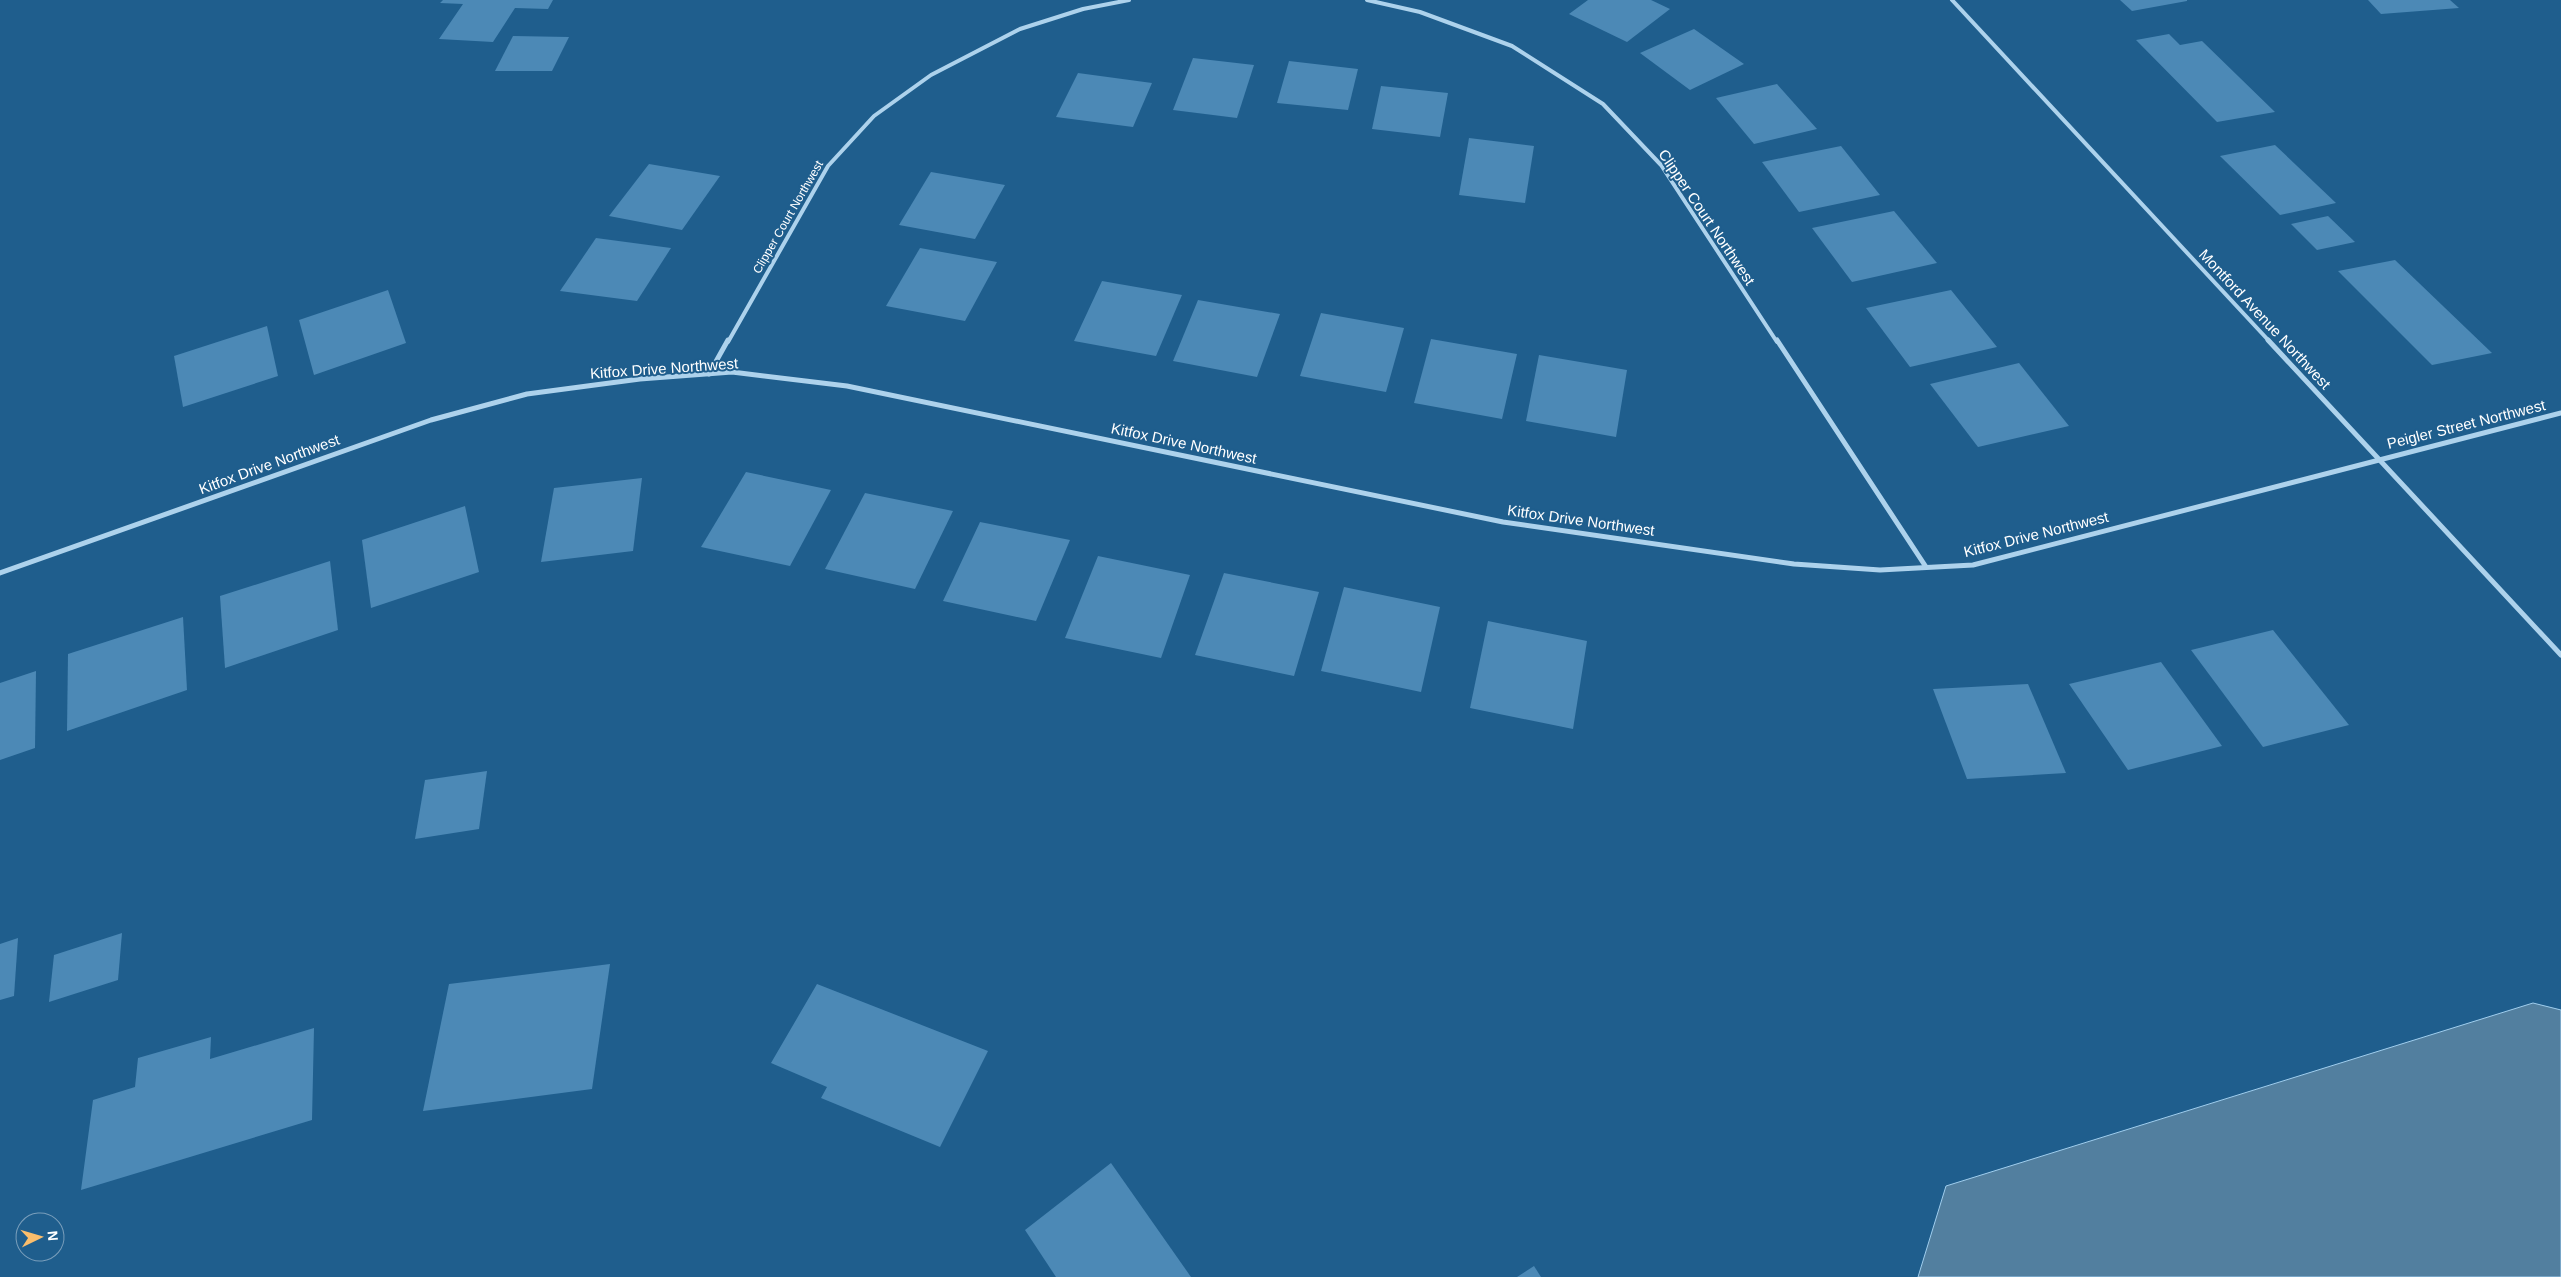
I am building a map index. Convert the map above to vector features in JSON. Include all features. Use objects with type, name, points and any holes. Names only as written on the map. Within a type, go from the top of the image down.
[{"type":"street","name":"Clipper Court Northwest","points":[[710,374],[828,166],[874,116],[931,75],[1020,29],[1083,9],[1129,0]]},
{"type":"street","name":"Clipper Court Northwest","points":[[1367,0],[1420,12],[1512,46],[1603,104],[1661,165],[1926,567]]},
{"type":"street","name":"Montford Avenue Northwest","points":[[1952,0],[2561,656]]},
{"type":"street","name":"Kitfox Drive Northwest","points":[[0,573],[431,420],[527,394],[640,379],[732,372],[847,386],[1504,522],[1794,564],[1880,570],[1973,565],[2378,459]]},
{"type":"street","name":"Peigler Street Northwest","points":[[2378,459],[2561,413]]},
{"type":"water","points":[[2533,1003],[2561,1010],[2561,1277],[1918,1277],[1946,1186]]},
{"type":"building","points":[[443,0],[553,0],[548,9],[515,8],[493,42],[439,39],[463,4],[440,3]]},
{"type":"building","points":[[1588,0],[1651,0],[1670,9],[1627,42],[1569,14]]},
{"type":"building","points":[[2120,0],[2187,0],[2187,1],[2132,11]]},
{"type":"building","points":[[2368,0],[2450,0],[2459,8],[2381,14]]},
{"type":"building","points":[[1694,29],[1744,64],[1690,90],[1640,53]]},
{"type":"building","points":[[2169,34],[2180,45],[2202,41],[2275,112],[2217,122],[2136,40]]},
{"type":"building","points":[[513,36],[569,37],[552,71],[495,71]]},
{"type":"building","points":[[1193,58],[1254,65],[1237,118],[1173,110]]},
{"type":"building","points":[[1289,61],[1358,69],[1348,110],[1277,103]]},
{"type":"building","points":[[1078,73],[1152,83],[1133,127],[1056,117]]},
{"type":"building","points":[[1777,84],[1817,129],[1754,144],[1716,98]]},
{"type":"building","points":[[1381,86],[1448,93],[1440,137],[1372,129]]},
{"type":"building","points":[[1469,138],[1534,146],[1525,203],[1459,195]]},
{"type":"building","points":[[2275,145],[2336,203],[2280,215],[2220,156]]},
{"type":"building","points":[[1841,146],[1880,195],[1799,212],[1762,162]]},
{"type":"building","points":[[649,164],[720,176],[682,230],[609,216]]},
{"type":"building","points":[[931,172],[1005,185],[975,239],[899,225]]},
{"type":"building","points":[[1894,211],[1937,263],[1852,282],[1812,228]]},
{"type":"building","points":[[2328,216],[2355,242],[2317,250],[2291,224]]},
{"type":"building","points":[[596,238],[671,248],[637,301],[560,291]]},
{"type":"building","points":[[920,248],[997,262],[965,321],[886,306]]},
{"type":"building","points":[[2395,260],[2492,353],[2432,365],[2338,271]]},
{"type":"building","points":[[1102,281],[1182,295],[1156,356],[1074,341]]},
{"type":"building","points":[[388,290],[406,343],[314,375],[299,320]]},
{"type":"building","points":[[1951,290],[1997,347],[1910,367],[1866,308]]},
{"type":"building","points":[[1198,300],[1280,314],[1257,377],[1173,361]]},
{"type":"building","points":[[1321,313],[1404,328],[1386,392],[1300,376]]},
{"type":"building","points":[[267,326],[278,376],[183,407],[174,356]]},
{"type":"building","points":[[1431,339],[1517,354],[1502,419],[1414,403]]},
{"type":"building","points":[[1539,355],[1627,370],[1616,437],[1526,421]]},
{"type":"building","points":[[2019,363],[2069,426],[1978,447],[1930,384]]},
{"type":"building","points":[[746,472],[831,490],[790,566],[701,547]]},
{"type":"building","points":[[642,478],[633,551],[541,562],[554,488]]},
{"type":"building","points":[[865,493],[953,511],[915,589],[825,569]]},
{"type":"building","points":[[465,506],[479,572],[371,608],[362,540]]},
{"type":"building","points":[[980,522],[1070,540],[1036,621],[943,601]]},
{"type":"building","points":[[1098,556],[1190,575],[1161,658],[1065,638]]},
{"type":"building","points":[[330,561],[338,630],[225,668],[220,596]]},
{"type":"building","points":[[1224,573],[1319,592],[1294,676],[1195,655]]},
{"type":"building","points":[[1344,587],[1440,607],[1421,692],[1321,671]]},
{"type":"building","points":[[183,617],[187,690],[67,731],[68,654]]},
{"type":"building","points":[[1488,621],[1587,641],[1573,729],[1470,708]]},
{"type":"building","points":[[2273,630],[2349,725],[2263,747],[2191,650]]},
{"type":"building","points":[[2161,662],[2222,746],[2128,770],[2069,684]]},
{"type":"building","points":[[36,671],[35,748],[0,760],[0,683]]},
{"type":"building","points":[[2028,684],[2066,773],[1967,779],[1933,689]]},
{"type":"building","points":[[487,771],[479,829],[415,839],[425,780]]},
{"type":"building","points":[[122,933],[118,980],[49,1002],[54,955]]},
{"type":"building","points":[[18,938],[14,996],[0,1000],[0,944]]},
{"type":"building","points":[[610,964],[592,1089],[423,1111],[449,984]]},
{"type":"building","points":[[817,984],[988,1051],[940,1147],[821,1098],[827,1087],[771,1063]]},
{"type":"building","points":[[314,1028],[312,1120],[81,1190],[93,1100],[135,1087],[138,1058],[211,1037],[210,1059]]},
{"type":"building","points":[[1111,1163],[1191,1277],[1056,1277],[1025,1230]]},
{"type":"building","points":[[1534,1266],[1541,1277],[1517,1277]]}]
